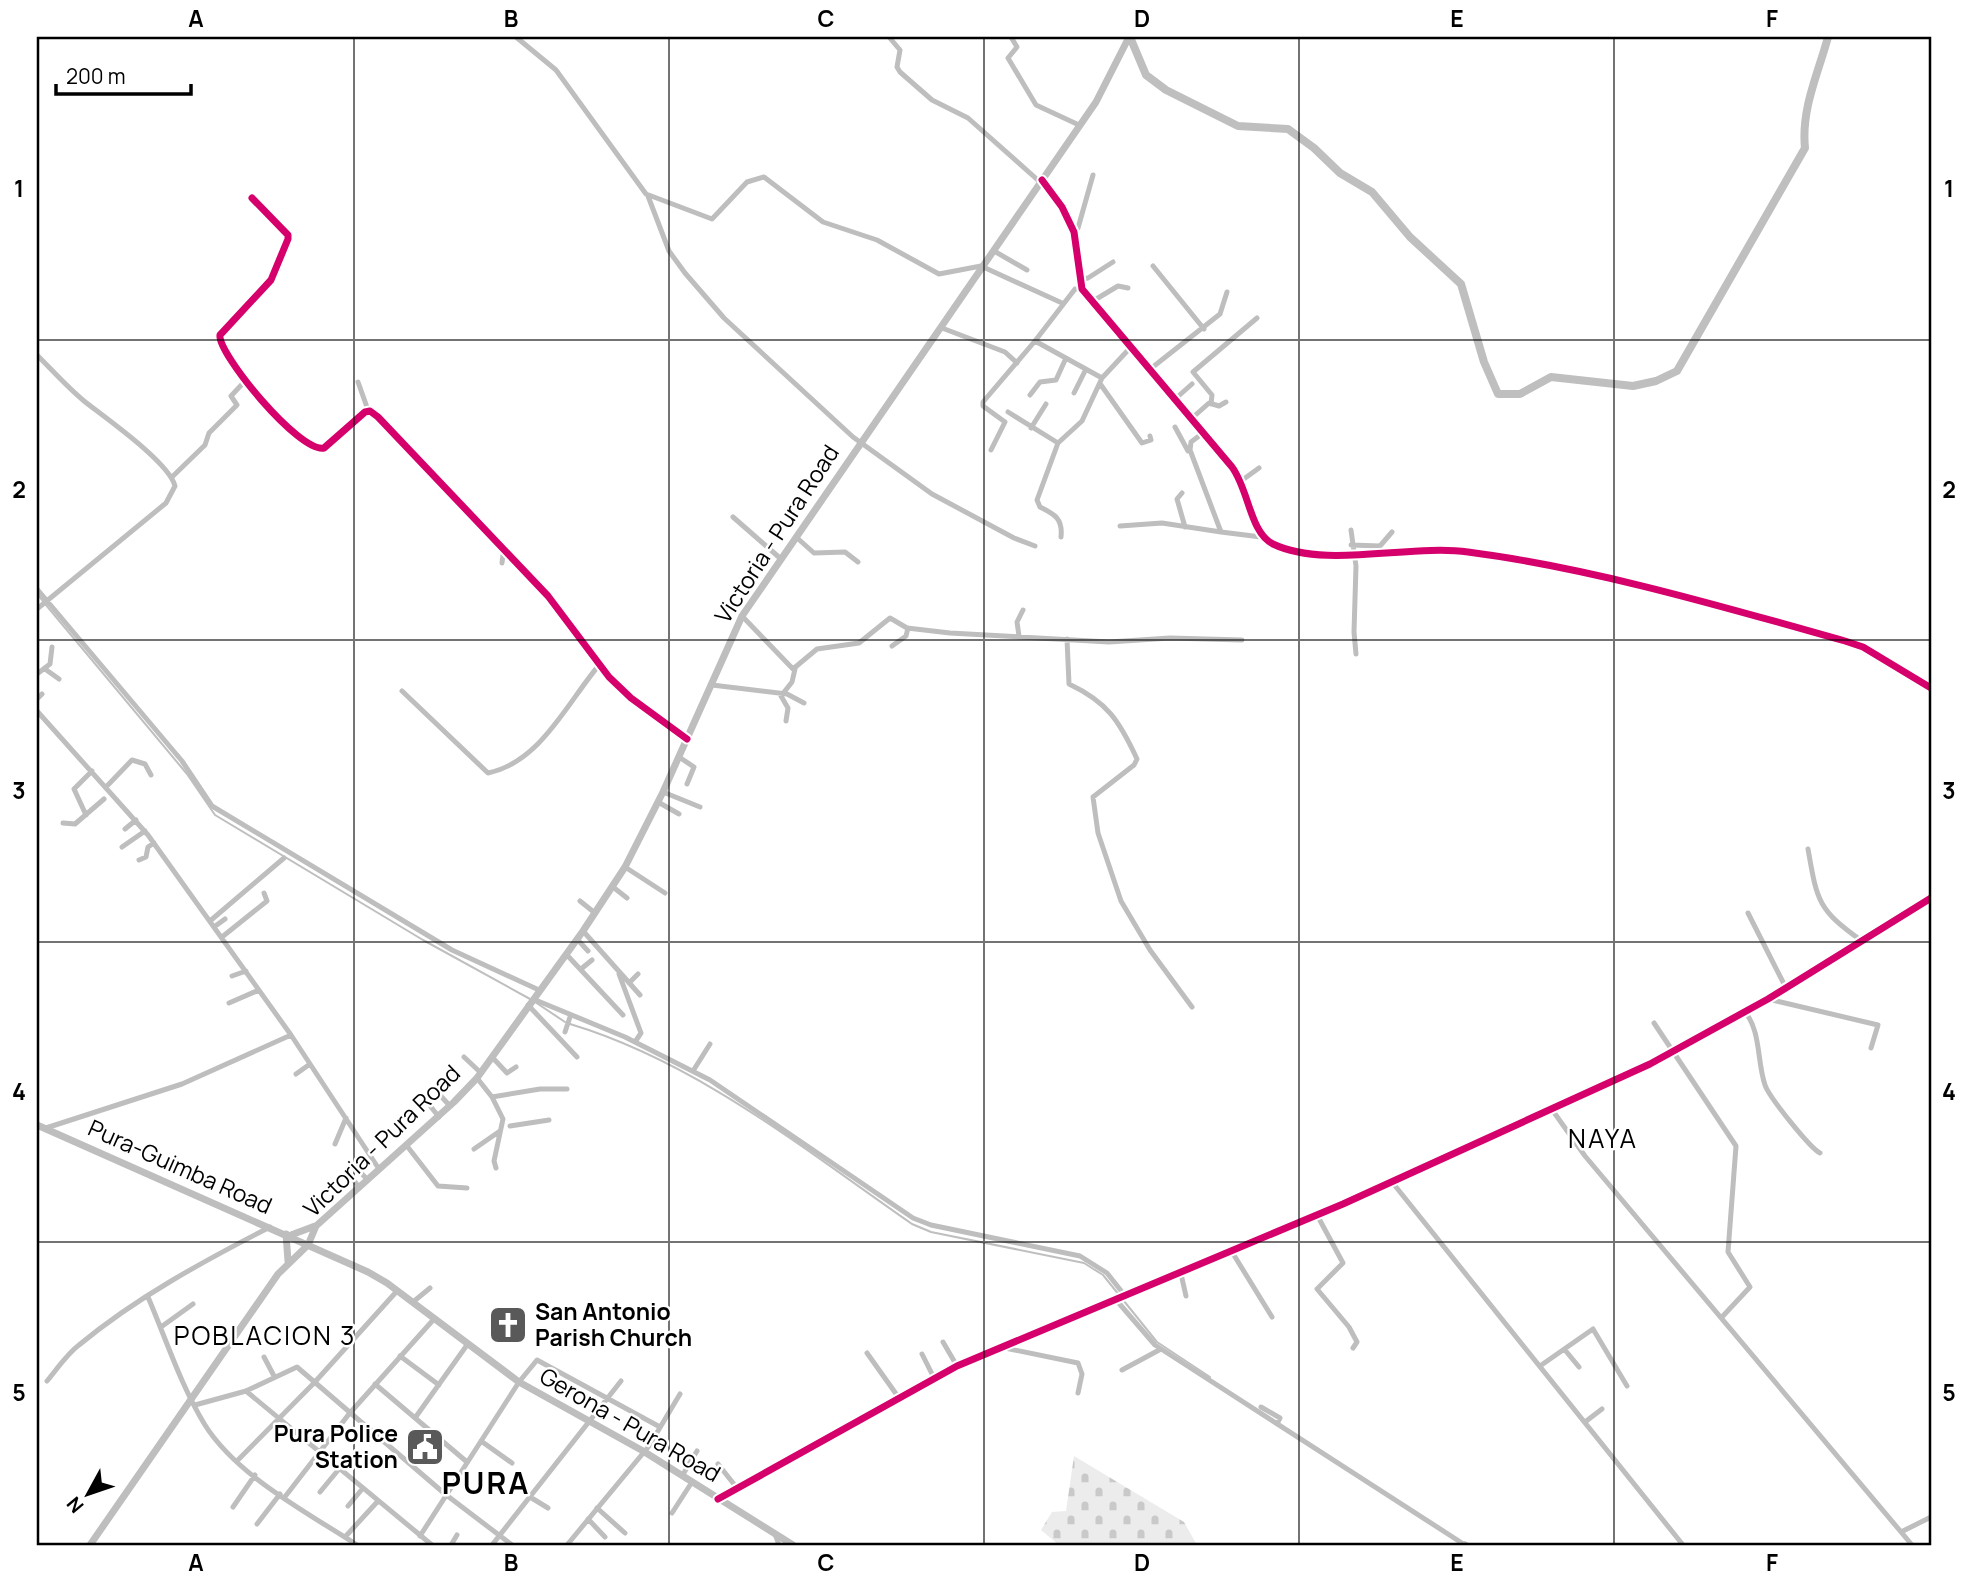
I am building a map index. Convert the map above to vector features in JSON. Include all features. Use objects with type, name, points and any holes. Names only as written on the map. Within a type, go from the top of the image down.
[{"type":"main road","name":"Victoria - Pura Road","points":[[308,1245],[316,1226],[439,1117],[479,1075],[578,939],[625,867],[663,792],[743,616],[1104,88],[1127,41]]},
{"type":"main road","name":"Pura-Guimba Road","points":[[41,1126],[308,1245]]},
{"type":"main road","points":[[288,1261],[286,1234],[299,1234],[316,1226]]},
{"type":"main road","points":[[90,1545],[194,1402],[288,1261],[308,1245]]},
{"type":"main road","name":"Gerona - Pura Road","points":[[308,1245],[368,1272],[413,1302],[519,1382],[643,1451],[793,1545]]},
{"type":"street","points":[[516,37],[563,79],[648,196],[669,251],[724,317],[861,443],[927,491],[1014,538],[1035,546]]},
{"type":"street","points":[[889,37],[900,50],[897,67],[900,72],[932,100],[968,118],[1041,181],[1062,207],[1074,232],[1081,279],[1079,289],[1062,303],[1035,341],[982,404],[1005,422],[990,450]]},
{"type":"street","points":[[1011,37],[1017,47],[1008,58],[1034,103],[1079,125]]},
{"type":"street","points":[[1074,232],[1078,228],[1093,174]]},
{"type":"street","points":[[648,196],[712,219],[747,182],[764,177],[823,222],[877,240],[939,274],[984,267],[1062,303]]},
{"type":"street","points":[[252,198],[288,235],[288,239],[271,281],[220,335],[222,345],[282,424],[295,437],[316,449],[324,447],[368,410]]},
{"type":"street","points":[[994,251],[1027,270]]},
{"type":"street","points":[[1081,279],[1113,262]]},
{"type":"street","points":[[1153,267],[1204,329]]},
{"type":"street","points":[[1093,301],[1118,286],[1128,288]]},
{"type":"street","points":[[1079,289],[1093,301],[1241,481],[1261,537]]},
{"type":"street","points":[[1149,370],[1204,329],[1223,310],[1227,292]]},
{"type":"street","points":[[1212,404],[1212,395],[1193,372],[1257,318]]},
{"type":"street","points":[[942,328],[1005,352],[1017,363]]},
{"type":"street","points":[[1035,341],[1086,369],[1102,382],[1143,444],[1151,440],[1150,436]]},
{"type":"street","points":[[1061,537],[1059,519],[1050,510],[1040,507],[1037,500],[1058,443],[1082,421],[1102,382],[1130,348]]},
{"type":"street","points":[[37,355],[172,477],[174,492],[166,503],[37,609]]},
{"type":"street","points":[[1030,395],[1040,382],[1056,380],[1066,359]]},
{"type":"street","points":[[1074,393],[1086,369]]},
{"type":"street","points":[[172,477],[205,445],[209,433],[237,405],[231,396],[246,380]]},
{"type":"street","points":[[358,382],[368,410],[379,417],[548,596],[600,664],[631,698],[687,739]]},
{"type":"street","points":[[1174,400],[1192,384]]},
{"type":"street","points":[[1191,419],[1212,404],[1226,402]]},
{"type":"street","points":[[1031,428],[1046,404]]},
{"type":"street","points":[[1008,412],[1058,443]]},
{"type":"street","points":[[1175,427],[1195,463]]},
{"type":"street","points":[[1203,433],[1189,445],[1221,532]]},
{"type":"street","points":[[1241,481],[1259,468]]},
{"type":"street","points":[[1182,493],[1177,499],[1185,527]]},
{"type":"street","points":[[733,517],[781,558]]},
{"type":"street","points":[[1120,526],[1162,523],[1261,537],[1292,551],[1353,554],[1417,549],[1461,551],[1601,576],[1845,640],[1931,688]]},
{"type":"street","points":[[1351,530],[1356,566],[1356,654]]},
{"type":"street","points":[[1351,545],[1380,546],[1392,532]]},
{"type":"street","points":[[796,537],[814,553],[845,552],[858,562]]},
{"type":"street","points":[[502,563],[503,555],[507,553]]},
{"type":"street","points":[[37,589],[182,761],[212,806],[452,950],[539,990]]},
{"type":"street","points":[[1019,636],[1017,622],[1023,610]]},
{"type":"street","points":[[743,616],[795,669]]},
{"type":"street","points":[[786,721],[788,708],[781,697],[794,679],[795,669],[817,649],[862,642],[890,618],[908,628],[1019,636],[1068,639],[1242,640]]},
{"type":"street","points":[[892,646],[906,636],[908,628]]},
{"type":"street","points":[[1068,639],[1069,684],[1088,692],[1107,709],[1137,759],[1134,765],[1093,797],[1098,832],[1121,901],[1150,950],[1192,1007]]},
{"type":"street","points":[[37,674],[50,664],[52,647]]},
{"type":"street","points":[[402,691],[488,773],[513,761],[547,733],[600,664]]},
{"type":"street","points":[[45,669],[59,679]]},
{"type":"street","points":[[712,685],[782,694],[804,703]]},
{"type":"street","points":[[37,711],[154,843],[291,1035],[379,1169]]},
{"type":"street","points":[[679,757],[694,767],[687,783]]},
{"type":"street","points":[[106,787],[132,760],[145,764],[151,775]]},
{"type":"street","points":[[86,814],[74,789],[92,771]]},
{"type":"street","points":[[663,792],[700,807]]},
{"type":"street","points":[[64,823],[75,824],[104,799]]},
{"type":"street","points":[[658,802],[678,814]]},
{"type":"street","points":[[125,829],[136,820]]},
{"type":"street","points":[[122,847],[145,831]]},
{"type":"street","points":[[139,860],[146,857],[148,847],[154,843]]},
{"type":"street","points":[[1808,849],[1816,891],[1824,909],[1862,941]]},
{"type":"street","points":[[210,921],[284,858]]},
{"type":"street","points":[[625,867],[665,893]]},
{"type":"street","points":[[613,887],[626,898]]},
{"type":"street","points":[[222,937],[267,901],[264,892]]},
{"type":"street","points":[[718,1499],[957,1366],[1181,1274],[1553,1111],[1745,1012],[1931,898]]},
{"type":"street","points":[[580,901],[595,913]]},
{"type":"street","points":[[1748,913],[1787,988]]},
{"type":"street","points":[[215,927],[225,919]]},
{"type":"street","points":[[583,931],[640,995]]},
{"type":"street","points":[[578,939],[589,951]]},
{"type":"street","points":[[566,954],[623,1015]]},
{"type":"street","points":[[240,962],[244,955]]},
{"type":"street","points":[[581,969],[592,960]]},
{"type":"street","points":[[617,969],[641,1032],[635,1042]]},
{"type":"street","points":[[232,976],[246,971]]},
{"type":"street","points":[[629,983],[638,974]]},
{"type":"street","points":[[229,1003],[259,990]]},
{"type":"street","points":[[1768,999],[1878,1025],[1871,1048]]},
{"type":"street","points":[[530,1002],[635,1042],[693,1071],[755,1109],[913,1219],[939,1227],[1080,1256],[1107,1273],[1126,1297]]},
{"type":"street","points":[[530,1002],[577,1057]]},
{"type":"street","points":[[1745,1012],[1752,1024],[1766,1087],[1804,1141],[1820,1153]]},
{"type":"street","points":[[565,1032],[570,1017]]},
{"type":"street","points":[[1654,1023],[1737,1151],[1728,1252],[1750,1287],[1723,1317]]},
{"type":"street","points":[[41,1126],[182,1084],[291,1035]]},
{"type":"street","points":[[693,1071],[710,1044]]},
{"type":"street","points":[[464,1057],[479,1075],[503,1119],[511,1128],[549,1120]]},
{"type":"street","points":[[492,1057],[507,1073],[516,1067]]},
{"type":"street","points":[[296,1074],[310,1064]]},
{"type":"street","points":[[492,1097],[540,1089],[566,1089]]},
{"type":"street","points":[[439,1094],[450,1106]]},
{"type":"street","points":[[431,1107],[439,1117]]},
{"type":"street","points":[[1553,1111],[1585,1156],[1912,1545]]},
{"type":"street","points":[[335,1144],[346,1118]]},
{"type":"street","points":[[496,1168],[494,1161],[503,1119]]},
{"type":"street","points":[[474,1149],[499,1131]]},
{"type":"street","points":[[407,1146],[438,1186],[467,1188]]},
{"type":"street","points":[[358,1154],[365,1148]]},
{"type":"street","points":[[358,1170],[368,1179]]},
{"type":"street","points":[[348,1173],[359,1187]]},
{"type":"street","points":[[1392,1182],[1683,1545]]},
{"type":"street","points":[[1317,1215],[1343,1264],[1317,1289],[1349,1327],[1357,1342],[1353,1348]]},
{"type":"street","points":[[47,1381],[77,1346],[190,1268],[270,1227]]},
{"type":"street","points":[[1232,1252],[1272,1317]]},
{"type":"street","points":[[1181,1274],[1186,1296]]},
{"type":"street","points":[[413,1302],[430,1288]]},
{"type":"street","points":[[237,1461],[314,1383],[397,1291]]},
{"type":"street","points":[[148,1297],[205,1425],[237,1461],[282,1496],[357,1545]]},
{"type":"street","points":[[1117,1301],[1141,1332],[1161,1349],[1465,1545]]},
{"type":"street","points":[[161,1327],[193,1304]]},
{"type":"street","points":[[257,1524],[349,1414],[434,1319]]},
{"type":"street","points":[[1540,1366],[1593,1329],[1627,1386]]},
{"type":"street","points":[[943,1342],[957,1366]]},
{"type":"street","points":[[415,1418],[467,1345]]},
{"type":"street","points":[[1000,1347],[1078,1363],[1082,1374],[1078,1393]]},
{"type":"street","points":[[1122,1370],[1161,1349]]},
{"type":"street","points":[[1565,1350],[1579,1367]]},
{"type":"street","points":[[867,1353],[899,1398]]},
{"type":"street","points":[[922,1354],[934,1378]]},
{"type":"street","points":[[400,1356],[439,1385]]},
{"type":"street","points":[[264,1357],[274,1376]]},
{"type":"street","points":[[420,1536],[519,1382],[540,1360],[660,1427]]},
{"type":"street","points":[[194,1402],[246,1391],[295,1366],[445,1494],[512,1545]]},
{"type":"street","points":[[492,1545],[621,1381]]},
{"type":"street","points":[[375,1384],[467,1462]]},
{"type":"street","points":[[246,1391],[432,1545]]},
{"type":"street","points":[[567,1545],[643,1451],[680,1394]]},
{"type":"street","points":[[1261,1407],[1278,1423]]},
{"type":"street","points":[[1585,1422],[1602,1409]]},
{"type":"street","points":[[481,1441],[512,1463]]},
{"type":"street","points":[[682,1476],[697,1451]]},
{"type":"street","points":[[718,1464],[737,1488]]},
{"type":"street","points":[[320,1492],[339,1469]]},
{"type":"street","points":[[233,1507],[255,1475]]},
{"type":"street","points":[[672,1513],[692,1482]]},
{"type":"street","points":[[348,1506],[363,1488]]},
{"type":"street","points":[[530,1497],[548,1508]]},
{"type":"street","points":[[345,1537],[378,1501]]},
{"type":"street","points":[[597,1508],[625,1533]]},
{"type":"street","points":[[1901,1532],[1931,1517]]},
{"type":"street","points":[[588,1519],[605,1537]]},
{"type":"street","points":[[775,1534],[779,1545]]},
{"type":"street","points":[[451,1545],[457,1535]]},
{"type":"green space","points":[[1074,1456],[1184,1522],[1197,1545],[1059,1545],[1041,1530],[1052,1512],[1066,1511]]},
{"type":"waterway","points":[[1130,37],[1146,75],[1166,90],[1238,126],[1288,129],[1314,148],[1340,173],[1372,192],[1410,237],[1461,284],[1484,362],[1498,394],[1520,394],[1551,377],[1633,386],[1656,381],[1677,371],[1805,148],[1808,105],[1828,37]]},
{"type":"waterway","points":[[37,594],[43,601]]},
{"type":"waterway","points":[[46,605],[187,774],[215,815],[423,940],[530,999]]},
{"type":"waterway","points":[[535,1002],[565,1022]]},
{"type":"waterway","points":[[570,1024],[617,1040],[706,1084],[790,1138],[912,1224],[931,1232],[1084,1263],[1103,1275],[1157,1342],[1210,1377]]},
{"type":"waterway","points":[[1465,1542],[1470,1545]]},
{"type":"cycle path","points":[[1042,180],[1062,207],[1074,232],[1082,289],[1232,467],[1259,531],[1273,544],[1317,555],[1445,550],[1468,552],[1610,578],[1863,647],[1931,688]]},
{"type":"cycle path","points":[[252,198],[288,235],[288,239],[271,280],[220,335],[231,361],[245,380],[279,419],[312,445],[324,448],[365,412],[370,411],[378,417],[548,596],[609,677],[631,698],[687,739]]},
{"type":"cycle path","points":[[718,1499],[957,1366],[1343,1204],[1650,1064],[1768,999],[1931,898]]},
{"type":"place","name":"San Antonio Parish Church","points":[[508,1325]]},
{"type":"place","name":"Pura Police Station","points":[[425,1447]]},
{"type":"district","name":"NAYA","points":[[1603,1139]]},
{"type":"district","name":"POBLACION 3","points":[[265,1336]]},
{"type":"district","name":"PURA","points":[[486,1484]]}]
